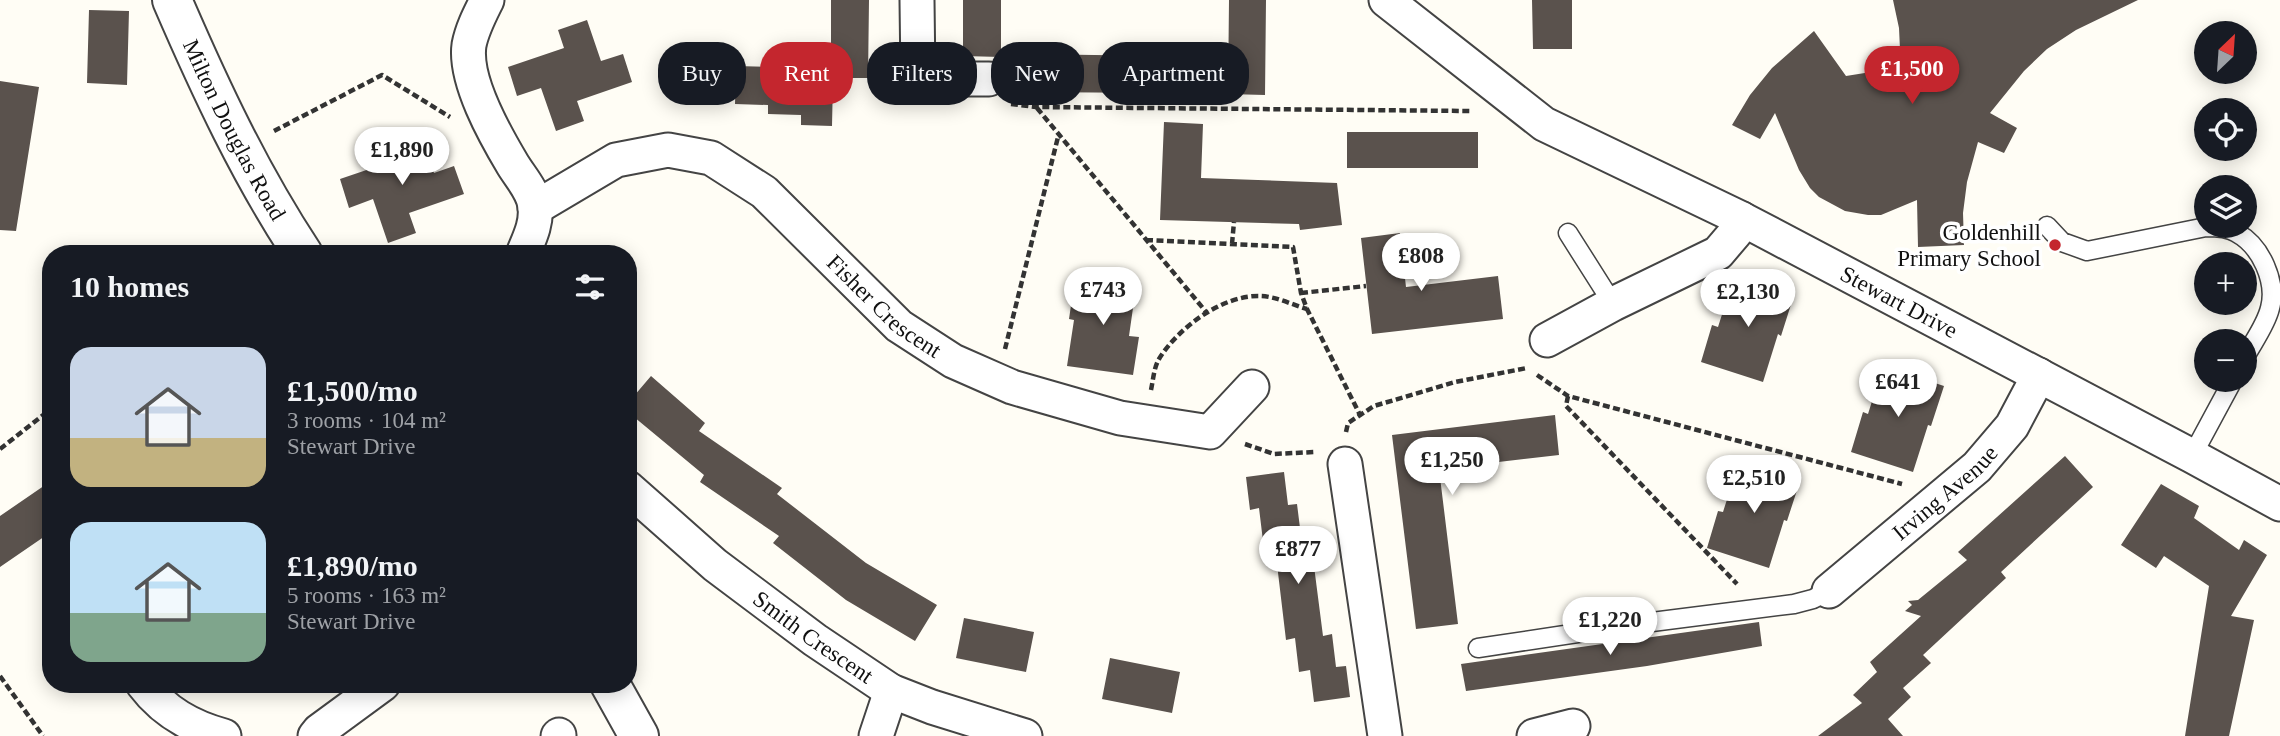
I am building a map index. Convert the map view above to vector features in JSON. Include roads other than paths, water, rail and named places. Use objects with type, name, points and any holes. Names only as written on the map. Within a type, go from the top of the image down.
[{"type":"street","name":"Milton Douglas Road","points":[[172,0],[240,149],[298,245]]},
{"type":"street","points":[[487,0],[469,44],[468,64],[474,88],[504,150],[533,196],[536,208],[534,225],[526,245]]},
{"type":"street","points":[[917,0],[918,79],[989,79]]},
{"type":"street","name":"Stewart Drive","points":[[1387,0],[1544,124],[1742,219],[2280,504]]},
{"type":"street","name":"Fisher Crescent","points":[[536,208],[616,160],[668,150],[711,158],[764,192],[899,326],[953,361],[1012,387],[1120,418],[1210,432],[1252,387]]},
{"type":"street","points":[[1548,340],[1613,304],[1718,253],[1735,233],[1742,219]]},
{"type":"street","name":"Irving Avenue","points":[[1829,591],[1977,467],[2012,426],[2039,374]]},
{"type":"street","points":[[1345,457],[1385,736]]},
{"type":"street","name":"Smith Crescent","points":[[637,496],[715,565],[815,640],[891,691],[932,707],[1025,736]]},
{"type":"street","points":[[876,736],[891,691]]},
{"type":"street","points":[[150,693],[178,718],[204,731],[224,736]]},
{"type":"street","points":[[315,736],[370,693]]},
{"type":"street","points":[[615,693],[639,736]]},
{"type":"street","points":[[1534,736],[1573,726]]},
{"type":"lane","points":[[2047,226],[2062,242],[2087,251],[2206,227],[2221,227],[2237,233],[2253,247],[2263,261],[2272,295],[2270,311],[2257,335]]},
{"type":"lane","points":[[1567,233],[1613,304]]},
{"type":"lane","points":[[2192,456],[2227,392]]},
{"type":"lane","points":[[1478,648],[1794,604],[1829,591]]},
{"type":"place","name":"Goldenhill Primary School","points":[[2055,245]]}]
